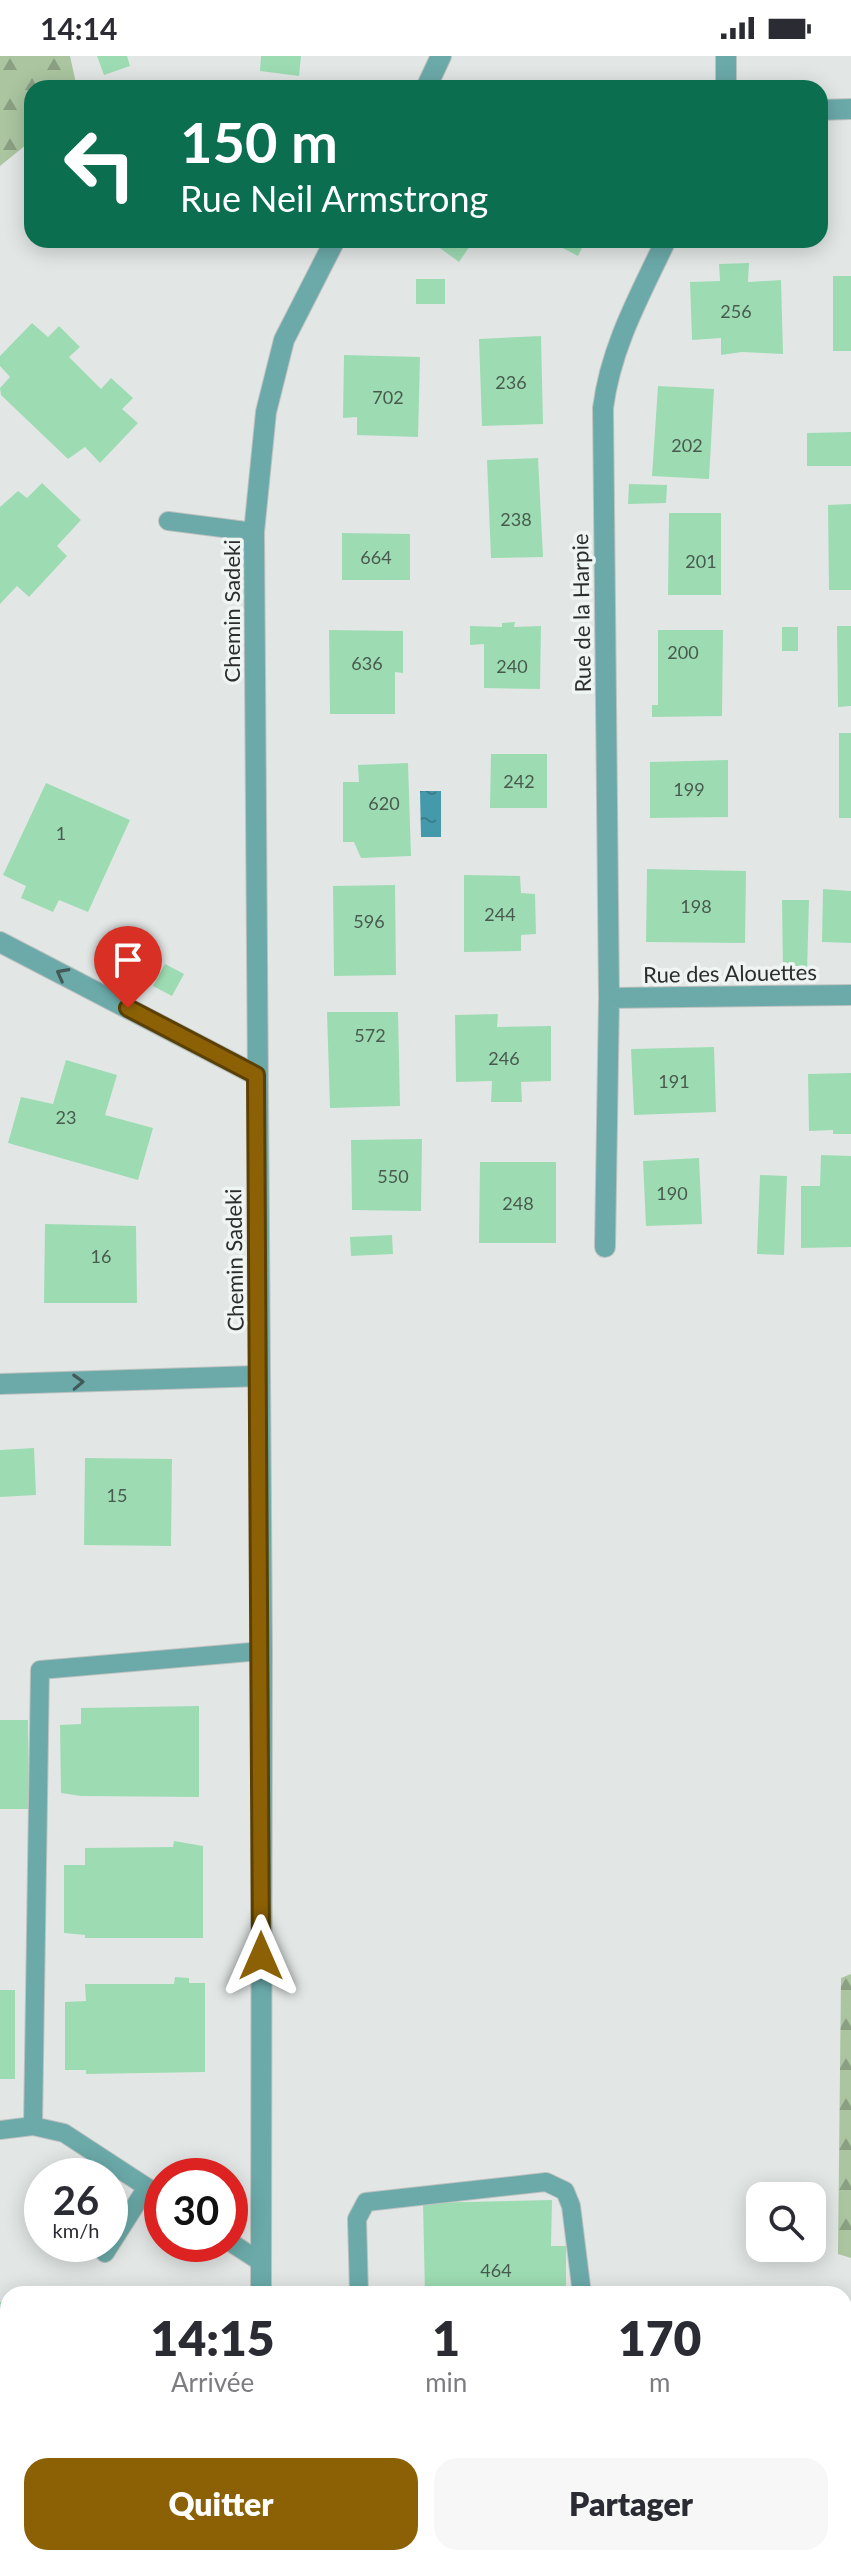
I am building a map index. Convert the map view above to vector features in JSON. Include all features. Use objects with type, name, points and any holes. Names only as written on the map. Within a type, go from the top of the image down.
[{"type":"street","points":[[430,80],[441,56]]},
{"type":"street","points":[[726,56],[726,80]]},
{"type":"street","points":[[828,110],[851,109]]},
{"type":"street","name":"Chemin Sadeki","points":[[261,2286],[262,1651],[254,532],[266,412],[284,340],[331,248]]},
{"type":"street","name":"Rue de la Harpie","points":[[605,1247],[609,998],[603,408],[608,371],[626,324],[662,248]]},
{"type":"street","points":[[0,942],[256,1075]]},
{"type":"street","name":"Rue des Alouettes","points":[[609,998],[851,995]]},
{"type":"street","points":[[0,1384],[260,1376]]},
{"type":"lane","points":[[168,521],[254,532]]},
{"type":"lane","points":[[33,2126],[40,1670],[262,1651]]},
{"type":"lane","points":[[0,2130],[33,2126],[64,2133],[144,2185]]},
{"type":"lane","points":[[359,2286],[357,2219],[366,2202],[546,2182],[565,2191],[571,2206],[581,2286]]},
{"type":"lane","points":[[128,2224],[144,2204]]},
{"type":"lane","points":[[248,2254],[261,2262]]},
{"type":"green space","points":[[0,56],[70,56],[75,80],[24,80],[24,146],[0,166]]},
{"type":"green space","points":[[851,1974],[851,2258],[838,2254],[841,1978]]},
{"type":"water","points":[[420,791],[441,791],[441,837],[421,837]]},
{"type":"building","points":[[97,56],[127,56],[130,66],[104,75]]},
{"type":"building","points":[[261,56],[301,56],[299,76],[260,71]]},
{"type":"building","points":[[440,248],[469,248],[459,262]]},
{"type":"building","points":[[562,248],[582,248],[578,256]]},
{"type":"building","points":[[749,263],[748,282],[781,280],[783,354],[742,352],[721,355],[721,338],[692,340],[690,282],[720,281],[719,264]]},
{"type":"building","points":[[833,276],[851,276],[851,351],[833,351]]},
{"type":"building","points":[[416,279],[445,279],[445,304],[416,304]]},
{"type":"building","points":[[32,323],[48,337],[59,326],[80,347],[69,357],[101,389],[111,378],[133,398],[122,409],[138,423],[100,463],[85,447],[68,459],[1,395],[0,388],[10,377],[0,366],[0,356]]},
{"type":"building","points":[[541,336],[543,424],[482,426],[479,339]]},
{"type":"building","points":[[344,355],[420,357],[418,437],[357,435],[357,417],[343,418]]},
{"type":"building","points":[[658,386],[714,389],[709,479],[652,476]]},
{"type":"building","points":[[851,432],[851,466],[807,466],[807,433]]},
{"type":"building","points":[[538,458],[543,557],[491,558],[487,460]]},
{"type":"building","points":[[42,483],[81,520],[57,546],[67,556],[29,597],[17,586],[0,604],[0,507],[18,491],[27,498]]},
{"type":"building","points":[[629,484],[667,485],[666,503],[628,504]]},
{"type":"building","points":[[851,504],[851,590],[829,590],[828,505]]},
{"type":"building","points":[[669,513],[721,513],[721,595],[668,595]]},
{"type":"building","points":[[342,533],[410,534],[410,580],[342,580]]},
{"type":"building","points":[[515,622],[514,627],[541,626],[540,689],[484,688],[484,644],[470,645],[470,626],[502,627],[502,623]]},
{"type":"building","points":[[837,626],[851,626],[851,706],[838,707]]},
{"type":"building","points":[[782,627],[798,627],[798,651],[782,651]]},
{"type":"building","points":[[329,630],[403,631],[403,673],[395,672],[395,714],[330,714]]},
{"type":"building","points":[[658,630],[723,630],[722,716],[652,717],[652,705],[658,705]]},
{"type":"building","points":[[839,733],[851,733],[851,818],[839,818]]},
{"type":"building","points":[[491,754],[547,754],[547,808],[490,808]]},
{"type":"building","points":[[728,760],[728,817],[650,818],[650,762]]},
{"type":"building","points":[[408,763],[411,856],[361,858],[354,842],[343,842],[343,782],[359,782],[358,765]]},
{"type":"building","points":[[46,783],[130,820],[88,912],[59,900],[53,912],[21,898],[26,886],[3,875]]},
{"type":"building","points":[[647,869],[746,871],[745,943],[646,942]]},
{"type":"building","points":[[464,875],[520,876],[521,893],[535,894],[536,934],[521,935],[521,951],[464,952]]},
{"type":"building","points":[[395,885],[396,975],[334,976],[333,886]]},
{"type":"building","points":[[823,889],[851,891],[851,943],[822,942]]},
{"type":"building","points":[[782,900],[809,900],[807,973],[783,974]]},
{"type":"building","points":[[165,964],[184,974],[172,996],[153,986]]},
{"type":"building","points":[[327,1012],[398,1012],[400,1106],[330,1108]]},
{"type":"building","points":[[498,1014],[497,1027],[551,1026],[551,1081],[521,1082],[522,1102],[491,1102],[492,1081],[456,1082],[455,1015]]},
{"type":"building","points":[[714,1047],[716,1112],[634,1115],[631,1049]]},
{"type":"building","points":[[66,1060],[117,1075],[105,1115],[153,1128],[138,1180],[8,1143],[21,1097],[53,1104]]},
{"type":"building","points":[[851,1073],[851,1134],[833,1134],[833,1130],[809,1131],[808,1074]]},
{"type":"building","points":[[422,1139],[421,1211],[352,1210],[351,1140]]},
{"type":"building","points":[[821,1155],[851,1156],[851,1247],[801,1248],[801,1186],[820,1186]]},
{"type":"building","points":[[699,1158],[702,1224],[646,1226],[643,1161]]},
{"type":"building","points":[[480,1162],[556,1162],[556,1243],[479,1243]]},
{"type":"building","points":[[760,1175],[787,1176],[784,1255],[757,1254]]},
{"type":"building","points":[[45,1224],[136,1226],[137,1303],[44,1303]]},
{"type":"building","points":[[392,1235],[393,1254],[351,1256],[350,1237]]},
{"type":"building","points":[[34,1448],[36,1495],[0,1497],[0,1450]]},
{"type":"building","points":[[85,1458],[172,1459],[171,1546],[84,1545]]},
{"type":"building","points":[[199,1706],[199,1797],[81,1796],[61,1793],[60,1725],[81,1724],[81,1708]]},
{"type":"building","points":[[0,1720],[28,1720],[29,1809],[0,1809]]},
{"type":"building","points":[[174,1841],[203,1846],[203,1938],[85,1938],[85,1935],[64,1933],[64,1865],[85,1865],[85,1848],[173,1847]]},
{"type":"building","points":[[175,1977],[189,1978],[189,1983],[205,1983],[205,2072],[86,2074],[86,2070],[65,2070],[65,2002],[86,2001],[85,1984],[174,1984]]},
{"type":"building","points":[[0,1990],[15,1990],[15,2079],[0,2079]]},
{"type":"building","points":[[552,2200],[551,2246],[566,2246],[566,2286],[425,2286],[423,2203]]},
{"type":"route","points":[[128,1008],[256,1075],[262,1651],[261,1956]]}]
